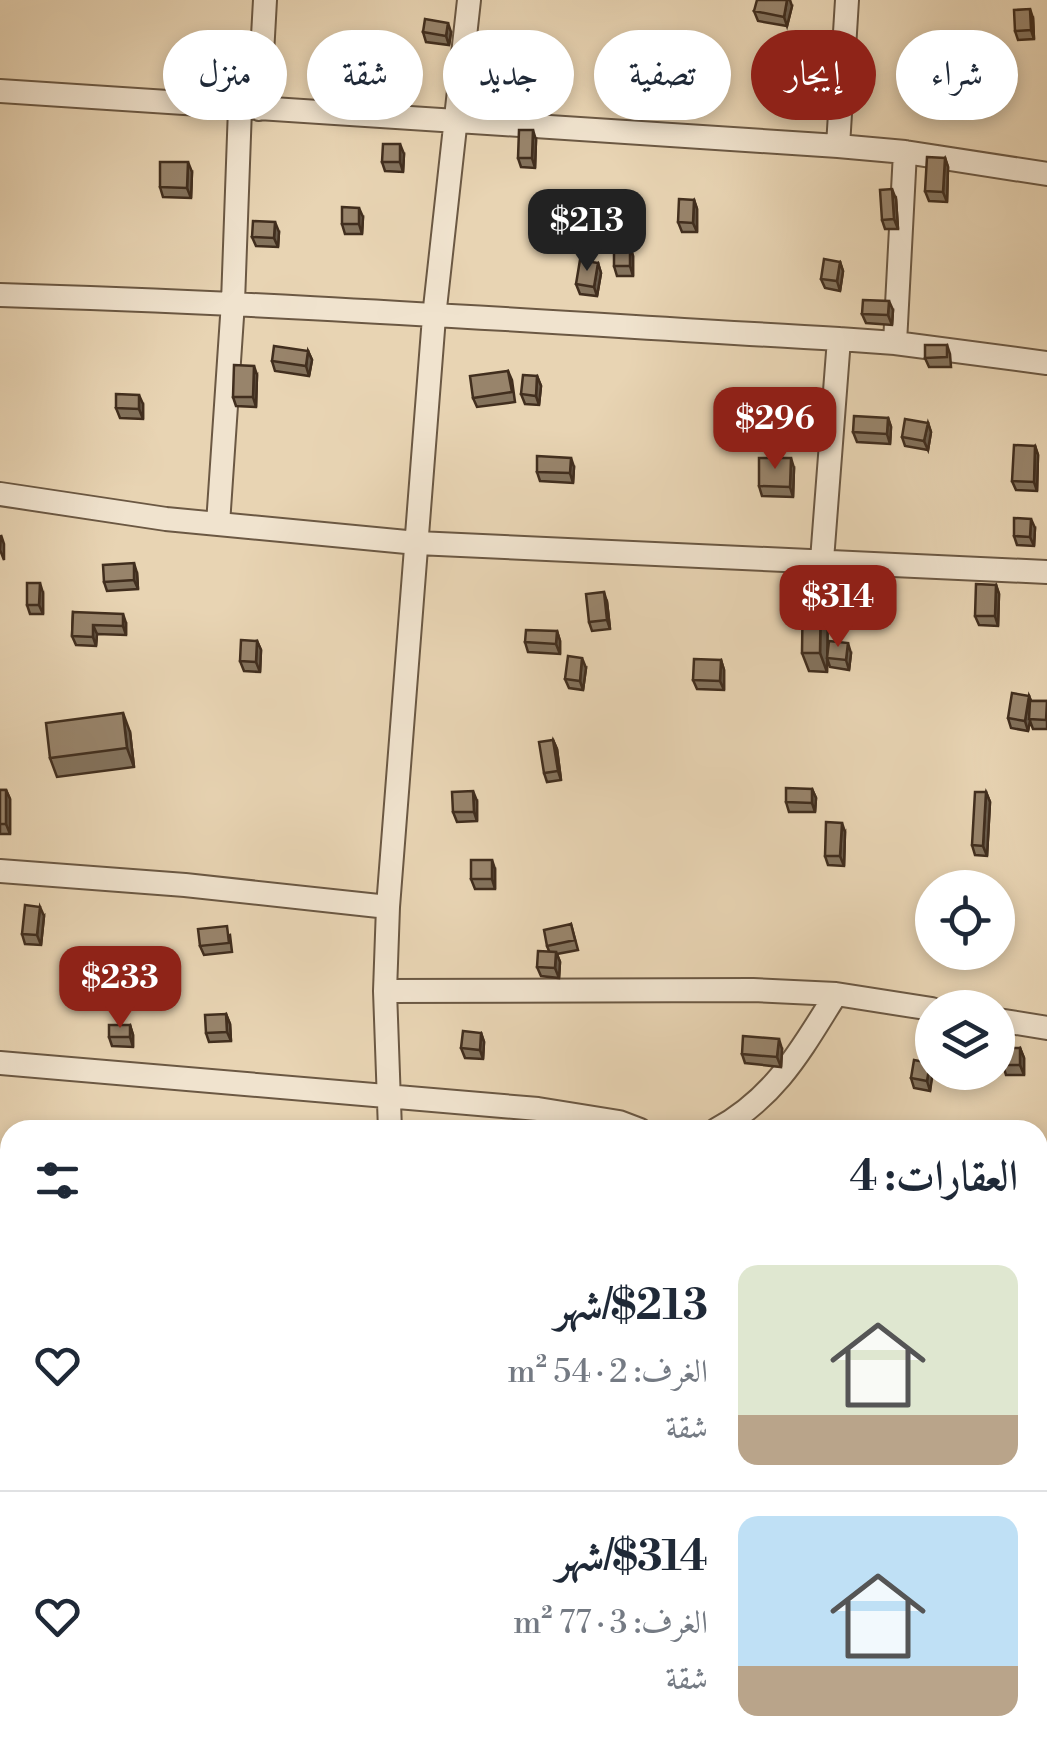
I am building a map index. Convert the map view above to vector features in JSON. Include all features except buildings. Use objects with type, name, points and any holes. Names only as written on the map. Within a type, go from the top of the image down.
[{"type":"street","points":[[262,30],[266,0]]},
{"type":"street","points":[[390,1120],[385,991],[388,907],[434,316],[469,0]]},
{"type":"street","points":[[838,146],[848,0]]},
{"type":"street","points":[[0,90],[163,102]]},
{"type":"street","points":[[287,110],[838,146],[1047,174]]},
{"type":"street","points":[[218,524],[249,120]]},
{"type":"street","points":[[896,343],[905,152]]},
{"type":"street","points":[[0,295],[232,302],[839,339],[1047,362]]},
{"type":"street","points":[[822,560],[839,339]]},
{"type":"street","points":[[0,494],[218,524],[417,542],[1047,572]]},
{"type":"street","points":[[0,872],[186,885],[388,907]]},
{"type":"street","points":[[385,991],[753,990],[836,994],[915,1006]]},
{"type":"street","points":[[734,1120],[777,1084],[836,994]]},
{"type":"street","points":[[1015,1023],[1047,1028]]},
{"type":"street","points":[[0,1063],[389,1095],[574,1114],[599,1120]]}]
